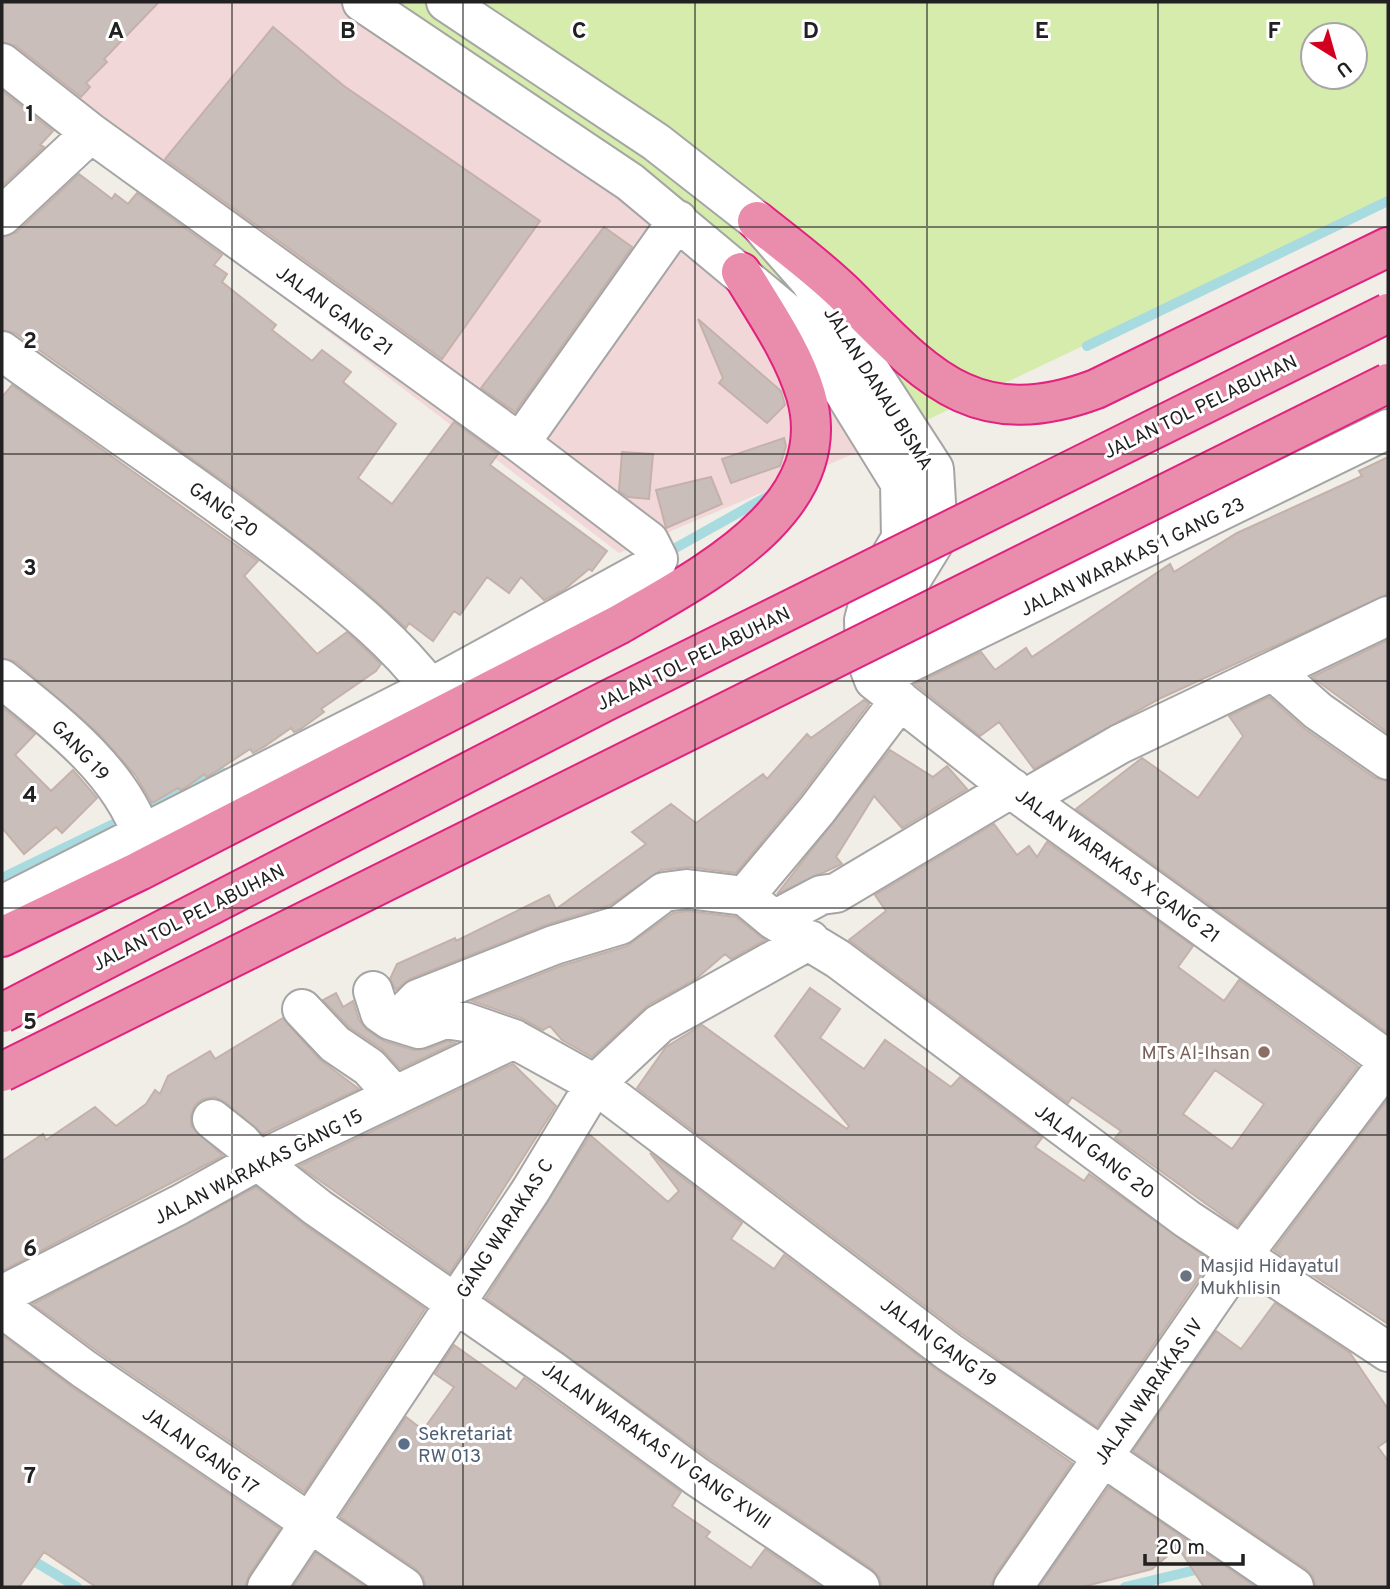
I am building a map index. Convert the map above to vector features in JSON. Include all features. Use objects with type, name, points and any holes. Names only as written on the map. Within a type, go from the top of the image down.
[{"type":"highway","points":[[757,221],[842,292],[913,363],[960,393],[1016,406],[1064,401],[1096,389],[1388,247]]},
{"type":"highway","points":[[2,937],[139,871],[620,624],[694,581],[760,531],[782,506],[804,468],[812,425],[796,369],[741,272]]},
{"type":"highway","name":"JALAN TOL PELABUHAN","points":[[2,1013],[604,702],[1388,313]]},
{"type":"highway","points":[[2,1072],[1388,383]]},
{"type":"street","name":"JALAN DANAU BISMA","points":[[362,2],[630,181],[792,317],[824,359],[900,483],[901,538],[873,586],[864,620],[879,679]]},
{"type":"street","name":"JALAN DANAU BISMA","points":[[446,2],[656,142],[757,221],[809,280],[934,469],[938,536],[879,679]]},
{"type":"street","name":"JALAN GANG 21","points":[[2,63],[91,133],[520,443],[654,554],[422,678]]},
{"type":"street","points":[[2,216],[91,133]]},
{"type":"street","points":[[630,181],[656,142]]},
{"type":"street","points":[[520,443],[678,220]]},
{"type":"street","name":"GANG 20","points":[[2,351],[270,542],[355,610],[422,678]]},
{"type":"street","name":"JALAN WARAKAS 1 GANG 23","points":[[879,679],[1388,429]]},
{"type":"street","points":[[774,920],[821,895],[836,893],[1019,793],[1388,616]]},
{"type":"street","points":[[1274,672],[1318,711],[1388,760]]},
{"type":"street","points":[[2,905],[136,822],[422,678]]},
{"type":"street","name":"GANG 19","points":[[2,679],[55,722],[103,772],[136,822]]},
{"type":"street","points":[[373,991],[380,1013],[397,1020],[418,999],[554,945],[620,925],[664,892],[687,889],[745,896],[817,810],[879,679]]},
{"type":"street","name":"JALAN WARAKAS X GANG 21","points":[[879,679],[1019,793],[1388,1061]]},
{"type":"street","name":"JALAN GANG 20","points":[[745,896],[774,920],[810,940],[1241,1257],[1388,1352]]},
{"type":"street","name":"GANG WARAKAS C","points":[[267,1587],[531,1189],[595,1084],[659,1024],[810,940]]},
{"type":"street","points":[[302,1009],[335,1044],[369,1067],[395,1096]]},
{"type":"street","name":"JALAN GANG 19","points":[[397,1020],[419,1029],[445,1019],[459,1020],[514,1039],[595,1084],[949,1352],[1280,1578]]},
{"type":"street","name":"JALAN WARAKAS GANG 15","points":[[2,1295],[179,1206],[258,1161],[514,1039]]},
{"type":"street","name":"JALAN WARAKAS IV","points":[[1013,1587],[1241,1257],[1388,1061]]},
{"type":"street","name":"JALAN WARAKAS IV GANG XVIII","points":[[212,1119],[241,1142],[258,1161],[318,1208],[696,1476],[860,1587]]},
{"type":"street","name":"JALAN GANG 17","points":[[2,1308],[84,1369],[404,1587]]},
{"type":"shaded area","points":[[2,2],[362,2],[746,282],[870,447],[619,553],[2,83]]},
{"type":"green space","points":[[362,2],[1388,2],[1388,201],[870,447],[746,282]]},
{"type":"building","points":[[2,2],[159,2],[104,59],[107,62],[86,83],[90,87],[81,97],[16,46],[2,42]]},
{"type":"building","points":[[273,27],[344,86],[540,221],[442,359],[165,159]]},
{"type":"building","points":[[2,91],[53,131],[40,145],[44,147],[2,186]]},
{"type":"building","points":[[79,174],[112,199],[115,194],[128,204],[137,193],[222,255],[214,265],[227,274],[222,282],[276,325],[272,330],[312,361],[322,350],[351,372],[343,382],[396,424],[358,478],[392,504],[454,422],[498,454],[490,465],[607,551],[592,571],[589,569],[564,590],[544,600],[521,577],[509,593],[487,577],[460,615],[454,611],[433,641],[409,623],[406,628],[348,576],[239,492],[15,333],[2,330],[2,237],[17,232]]},
{"type":"building","points":[[604,227],[632,247],[515,412],[481,388]]},
{"type":"building","points":[[698,319],[781,391],[785,405],[767,423],[719,383],[723,378]]},
{"type":"building","points":[[12,385],[258,561],[244,576],[317,654],[347,632],[381,664],[376,671],[321,709],[324,712],[301,729],[294,732],[291,728],[253,753],[250,749],[207,777],[204,774],[185,788],[178,788],[152,803],[136,776],[98,733],[16,662],[2,658],[2,397]]},
{"type":"building","points":[[784,438],[786,446],[780,466],[731,483],[722,459]]},
{"type":"building","points":[[622,452],[653,454],[649,499],[628,497],[619,491]]},
{"type":"building","points":[[1388,457],[1388,594],[1161,698],[1034,769],[999,722],[980,736],[915,684],[981,652],[995,670],[1026,648],[1032,657],[1170,564],[1174,572],[1237,533],[1362,476],[1359,471]]},
{"type":"building","points":[[711,477],[722,504],[666,528],[656,490]]},
{"type":"building","points":[[1388,640],[1388,733],[1312,677]]},
{"type":"building","points":[[1269,697],[1305,729],[1375,778],[1388,781],[1388,1033],[1076,809],[1142,758],[1198,798],[1243,736],[1229,716]]},
{"type":"building","points":[[864,700],[869,704],[800,796],[736,873],[689,867],[661,870],[610,905],[546,925],[410,979],[396,990],[390,979],[397,964],[455,938],[456,941],[549,895],[556,909],[646,844],[632,832],[671,804],[696,823],[763,774],[767,779],[807,734],[811,738]]},
{"type":"building","points":[[2,707],[35,734],[15,755],[51,791],[73,770],[97,798],[62,833],[56,827],[24,854],[2,828]]},
{"type":"building","points":[[890,750],[933,777],[947,766],[967,789],[902,828],[874,796],[836,857],[842,864],[777,894]]},
{"type":"building","points":[[994,824],[1017,855],[1029,846],[1037,857],[1047,842],[1193,946],[1178,967],[1224,1001],[1239,980],[1358,1066],[1237,1226],[1115,1138],[1121,1131],[1072,1097],[1068,1103],[849,940],[886,911],[875,895]],"holes":[[[1215,1070],[1264,1104],[1232,1149],[1183,1114]]]},
{"type":"building","points":[[687,911],[736,917],[765,940],[731,959],[725,954],[696,979],[648,1005],[592,1057],[562,1040],[550,1026],[543,1030],[521,1018],[472,1001],[561,966],[627,946],[673,913]]},
{"type":"building","points":[[810,988],[840,1009],[820,1038],[864,1069],[885,1040],[951,1087],[960,1077],[1042,1138],[1035,1147],[1084,1181],[1089,1174],[1211,1261],[1097,1427],[962,1334],[637,1088],[666,1047],[702,1025],[847,1129],[849,1126],[775,1036]]},
{"type":"building","points":[[336,993],[343,1007],[353,1001],[359,1020],[367,1030],[384,1041],[413,1050],[427,1049],[447,1041],[455,1043],[400,1069],[382,1049],[349,1027],[323,1000]]},
{"type":"building","points":[[283,1018],[319,1059],[359,1089],[263,1134],[225,1102],[215,1097],[203,1099],[195,1105],[191,1126],[223,1156],[2,1271],[2,1161],[43,1134],[46,1140],[95,1107],[116,1126],[146,1104],[155,1090],[160,1094],[168,1076],[210,1051],[215,1059]]},
{"type":"building","points":[[513,1064],[556,1106],[450,1273],[299,1166]]},
{"type":"building","points":[[1388,1099],[1388,1324],[1274,1250]]},
{"type":"building","points":[[590,1135],[668,1202],[679,1191],[650,1153],[742,1223],[731,1239],[774,1269],[784,1255],[936,1369],[1072,1463],[995,1575],[991,1587],[882,1587],[879,1577],[872,1569],[709,1458],[486,1298]]},
{"type":"building","points":[[256,1187],[306,1226],[425,1309],[304,1492],[97,1351],[33,1304]]},
{"type":"building","points":[[1275,1303],[1350,1353],[1388,1409],[1388,1440],[1378,1447],[1388,1461],[1388,1587],[1316,1587],[1313,1577],[1306,1569],[1133,1451],[1216,1331],[1241,1349]]},
{"type":"building","points":[[2,1335],[72,1387],[280,1529],[249,1575],[245,1587],[96,1587],[44,1552],[19,1587],[2,1587]]},
{"type":"building","points":[[454,1345],[516,1389],[524,1378],[681,1492],[672,1506],[710,1532],[706,1537],[751,1568],[765,1549],[821,1587],[426,1587],[423,1577],[416,1569],[340,1517],[406,1417],[423,1430],[454,1387],[435,1374]]},
{"type":"building","points":[[1109,1487],[1256,1587],[1204,1587],[1178,1547],[1152,1569],[1082,1587],[1039,1587]]},
{"type":"building","points":[[316,1553],[366,1587],[293,1587]]},
{"type":"waterway","points":[[1087,346],[1388,201]]},
{"type":"waterway","points":[[663,555],[772,494]]},
{"type":"waterway","points":[[141,811],[222,772]]},
{"type":"waterway","points":[[2,878],[128,817]]},
{"type":"waterway","points":[[27,1557],[77,1587]]},
{"type":"waterway","points":[[1125,1587],[1237,1560]]},
{"type":"place","name":"MTs Al-Ihsan","points":[[1264,1052]]},
{"type":"place","name":"Masjid Hidayatul Mukhlisin","points":[[1186,1276]]},
{"type":"place","name":"Sekretariat RW 013","points":[[404,1444]]}]
